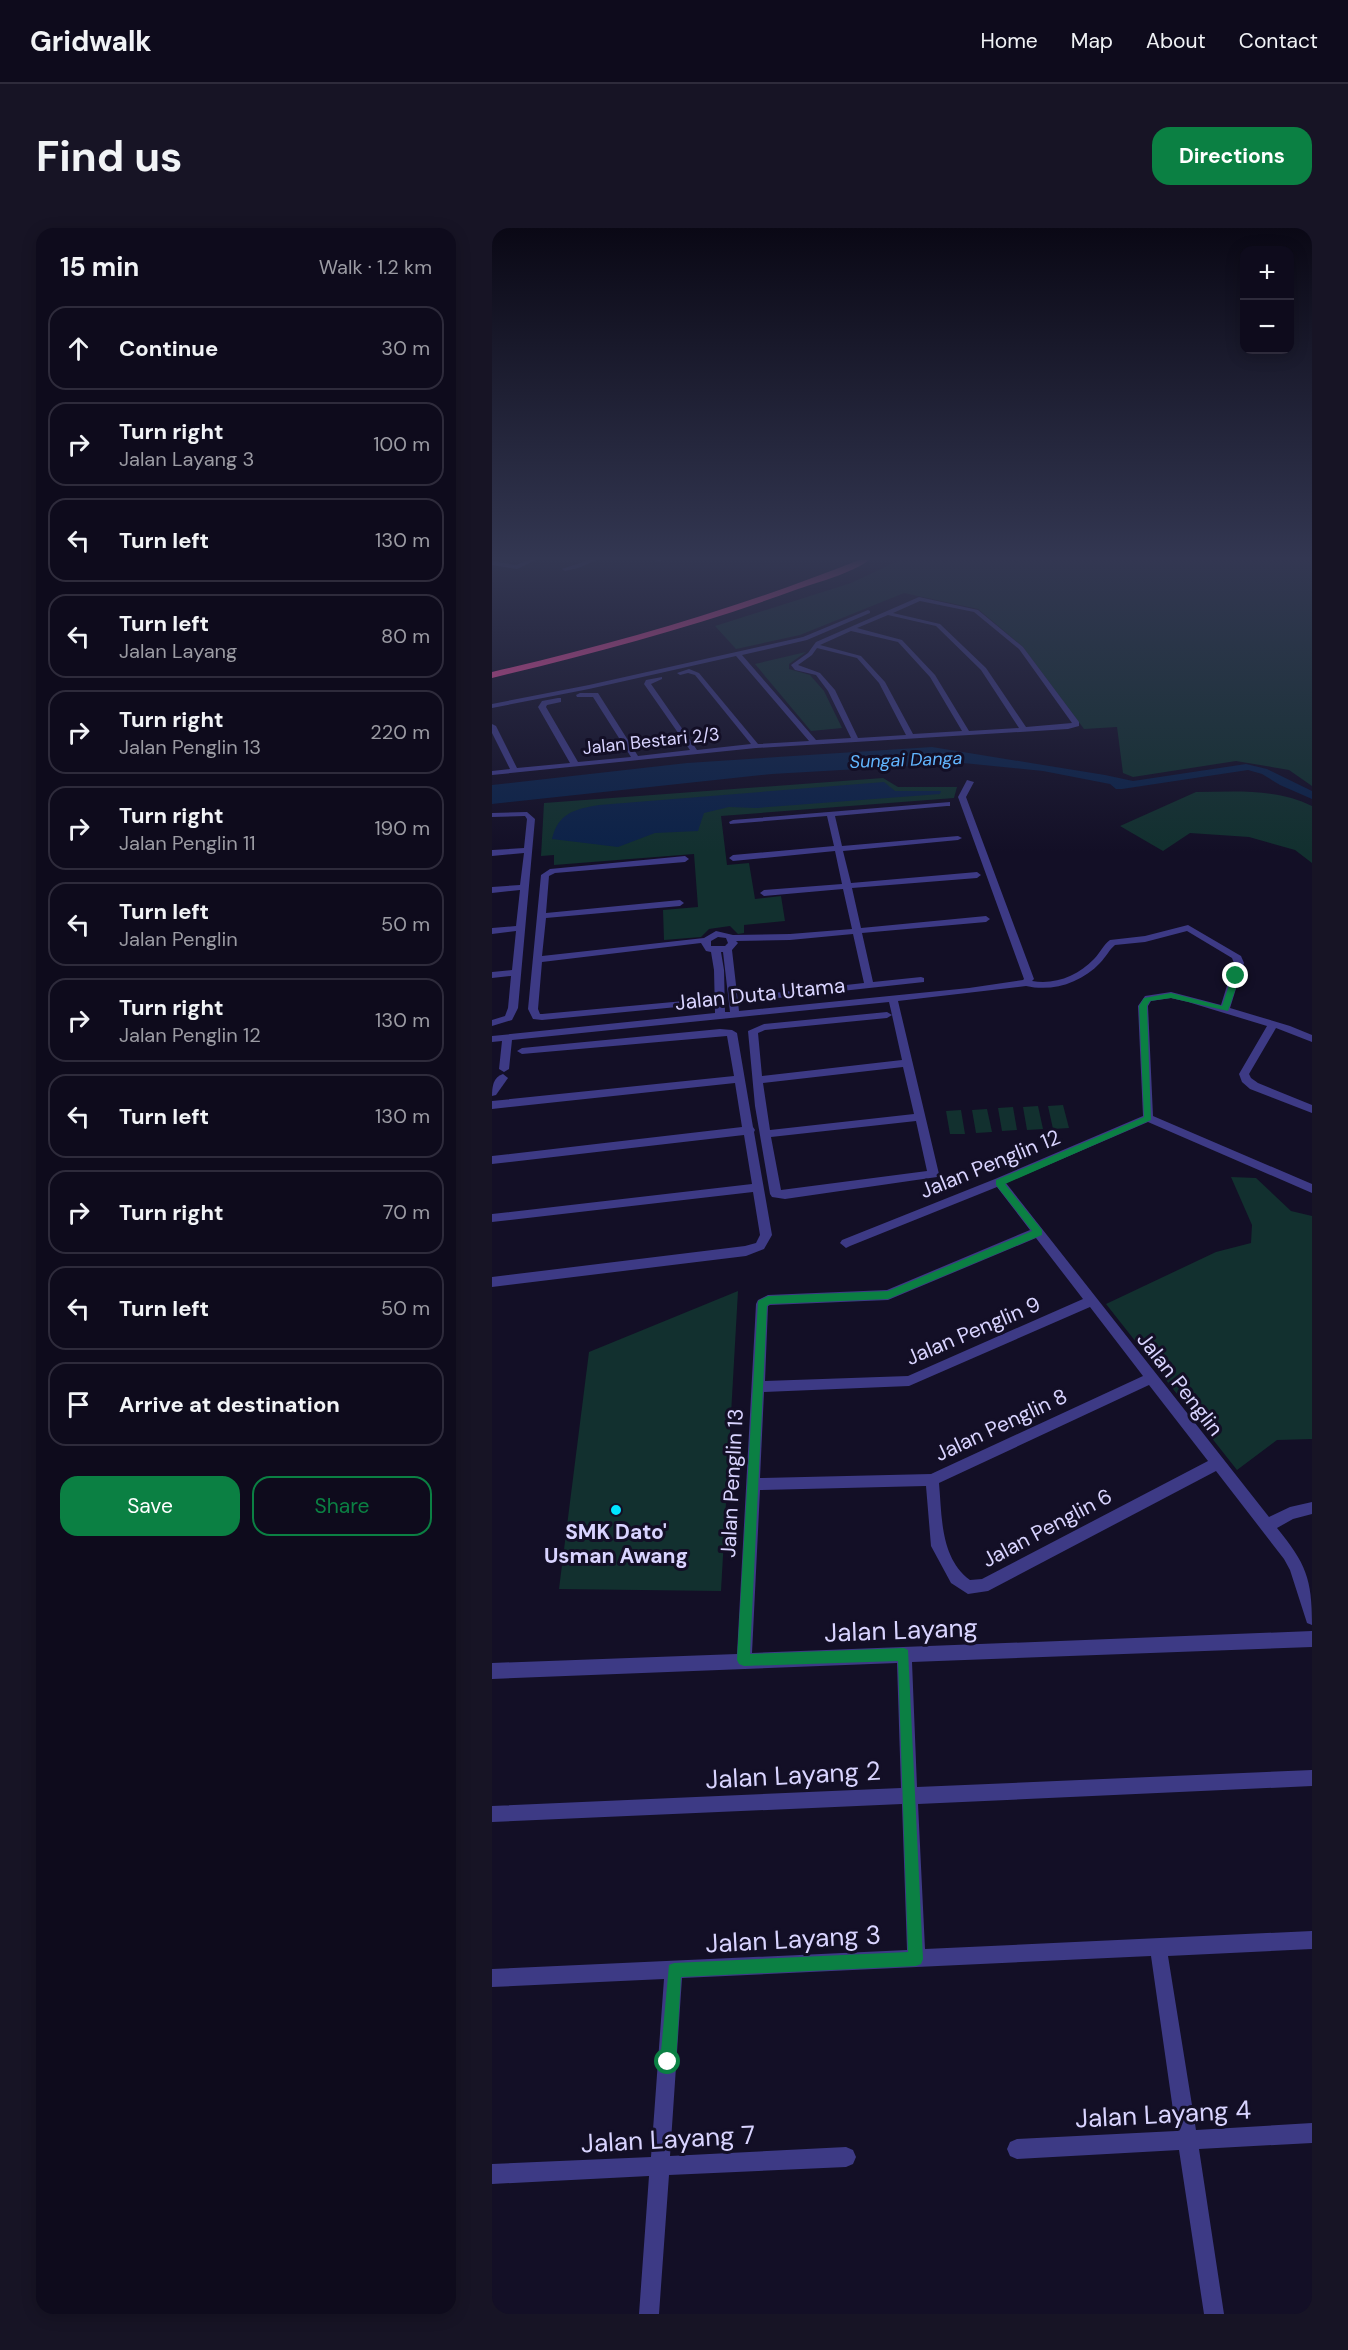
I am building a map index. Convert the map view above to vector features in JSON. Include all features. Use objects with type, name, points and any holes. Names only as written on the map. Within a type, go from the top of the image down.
[{"type":"highway","points":[[492,669],[534,657]]},
{"type":"highway","points":[[492,675],[570,657]]},
{"type":"street","points":[[492,706],[722,657]]},
{"type":"street","points":[[740,657],[814,742]]},
{"type":"street","points":[[803,657],[794,667],[818,674],[831,690],[855,740]]},
{"type":"street","points":[[859,657],[882,682],[910,736]]},
{"type":"street","points":[[915,657],[933,676],[967,733]]},
{"type":"street","points":[[972,657],[984,669],[1023,729]]},
{"type":"street","name":"Jalan Bestari 2/3","points":[[492,773],[694,751],[1068,727],[1076,724],[1028,657]]},
{"type":"street","points":[[694,751],[647,682],[686,672],[697,674],[756,746]]},
{"type":"street","points":[[575,764],[542,705],[585,694],[596,696],[635,757]]},
{"type":"street","points":[[492,726],[515,771]]},
{"type":"street","points":[[970,782],[962,797],[1028,981]]},
{"type":"street","points":[[733,822],[947,804]]},
{"type":"street","points":[[492,815],[522,813],[527,814],[531,819],[513,1008],[509,1018],[492,1023]]},
{"type":"street","points":[[831,814],[869,985]]},
{"type":"street","points":[[733,858],[957,838]]},
{"type":"street","points":[[492,853],[528,850]]},
{"type":"street","points":[[685,859],[548,873],[543,879],[533,1009],[536,1017],[695,1003]]},
{"type":"street","points":[[764,893],[977,875]]},
{"type":"street","points":[[492,890],[524,887]]},
{"type":"street","points":[[540,916],[680,903]]},
{"type":"street","points":[[536,960],[706,943],[727,945],[857,930],[986,919]]},
{"type":"street","points":[[492,930],[520,928]]},
{"type":"street","name":"Jalan Duta Utama","points":[[492,1039],[969,991],[1028,981],[1045,987],[1089,969],[1113,942],[1145,939],[1182,928],[1190,928],[1236,956],[1239,963],[1238,969],[1225,1009]]},
{"type":"street","points":[[706,943],[716,934],[725,934],[735,1014]]},
{"type":"street","points":[[720,1016],[719,970],[727,945]]},
{"type":"street","points":[[492,975],[516,972]]},
{"type":"street","points":[[759,997],[921,981]]},
{"type":"street","points":[[1312,1039],[1225,1009],[1171,995],[1148,998],[1143,1006],[1148,1118],[1312,1189]]},
{"type":"street","points":[[887,1015],[755,1029],[752,1034],[775,1192],[779,1195],[931,1176],[934,1171],[892,999]]},
{"type":"street","points":[[1272,1024],[1244,1074],[1246,1080],[1254,1086],[1312,1109]]},
{"type":"street","points":[[492,1282],[754,1250],[760,1246],[766,1235],[734,1036],[725,1031],[522,1051]]},
{"type":"street","points":[[492,1090],[503,1074],[507,1038]]},
{"type":"street","points":[[757,1080],[908,1063]]},
{"type":"street","points":[[492,1105],[741,1079]]},
{"type":"street","points":[[766,1134],[921,1117]]},
{"type":"street","name":"Jalan Penglin 12","points":[[846,1243],[999,1182],[1148,1118]]},
{"type":"street","points":[[492,1160],[750,1130]]},
{"type":"street","name":"Jalan Penglin","points":[[999,1182],[1298,1568],[1312,1618]]},
{"type":"street","points":[[492,1218],[759,1187]]},
{"type":"street","name":"Jalan Penglin 13","points":[[744,1660],[764,1301],[888,1295],[1038,1232]]},
{"type":"street","name":"Jalan Penglin 9","points":[[758,1387],[909,1381],[1092,1301]]},
{"type":"street","name":"Jalan Penglin 8","points":[[753,1484],[932,1480],[1151,1378]]},
{"type":"street","name":"Jalan Penglin 6","points":[[932,1480],[937,1542],[956,1578],[968,1587],[975,1587],[983,1586],[1217,1463]]},
{"type":"street","points":[[1267,1526],[1290,1513],[1312,1508]]},
{"type":"street","name":"Jalan Layang","points":[[492,1671],[1312,1639]]},
{"type":"street","points":[[904,1654],[916,1959]]},
{"type":"street","name":"Jalan Layang 2","points":[[492,1814],[1312,1778]]},
{"type":"street","name":"Jalan Layang 3","points":[[492,1978],[1312,1940]]},
{"type":"street","points":[[1158,1947],[1214,2314]]},
{"type":"street","points":[[649,2314],[674,1970]]},
{"type":"street","name":"Jalan Layang 4","points":[[1017,2149],[1312,2133]]},
{"type":"street","name":"Jalan Layang 7","points":[[492,2174],[846,2157]]},
{"type":"green space","points":[[783,657],[798,657],[789,664],[789,669],[810,675],[824,691],[842,728],[811,731],[755,664]]},
{"type":"green space","points":[[1031,657],[1312,657],[1312,786],[1289,770],[1236,761],[1133,777],[1123,773],[1117,727],[1084,729]]},
{"type":"green space","points":[[883,778],[898,787],[957,787],[954,798],[721,816],[727,865],[749,863],[755,899],[781,896],[785,921],[744,925],[744,933],[738,934],[730,926],[709,929],[701,937],[664,940],[663,910],[698,907],[694,854],[554,865],[554,855],[541,856],[544,803]]},
{"type":"green space","points":[[1196,792],[1270,794],[1298,800],[1312,806],[1312,863],[1295,850],[1249,837],[1190,833],[1163,851],[1120,826]]},
{"type":"green space","points":[[1063,1105],[1069,1128],[1053,1129],[1048,1106]]},
{"type":"green space","points":[[1038,1106],[1043,1129],[1027,1130],[1023,1107]]},
{"type":"green space","points":[[1013,1107],[1017,1130],[1002,1131],[998,1108]]},
{"type":"green space","points":[[987,1109],[992,1132],[976,1133],[972,1110]]},
{"type":"green space","points":[[961,1110],[965,1134],[950,1134],[946,1111]]},
{"type":"green space","points":[[1231,1177],[1256,1178],[1291,1211],[1312,1216],[1312,1439],[1277,1440],[1237,1470],[1106,1304],[1216,1252],[1251,1243],[1252,1225]]},
{"type":"green space","points":[[738,1291],[721,1591],[559,1589],[589,1352]]},
{"type":"water","name":"Sungai Danga","points":[[932,747],[1133,781],[1246,764],[1267,769],[1312,791],[1312,799],[1262,774],[1248,770],[1116,789],[1110,784],[1043,771],[963,763],[772,774],[492,804],[492,785],[687,763]]},
{"type":"water","points":[[884,782],[895,791],[941,791],[940,794],[756,808],[729,807],[704,813],[698,831],[655,833],[618,847],[552,839],[558,823],[563,818],[582,808],[599,805]]},
{"type":"place","name":"SMK Dato' Usman Awang","points":[[616,1510]]},
{"type":"route","points":[[668,2062],[674,1970],[916,1959],[904,1654],[744,1660],[762,1304],[768,1300],[888,1295],[1038,1232],[999,1182],[1148,1118],[1143,1053],[1143,1006],[1148,998],[1157,995],[1171,995],[1225,1009],[1236,976]]}]
